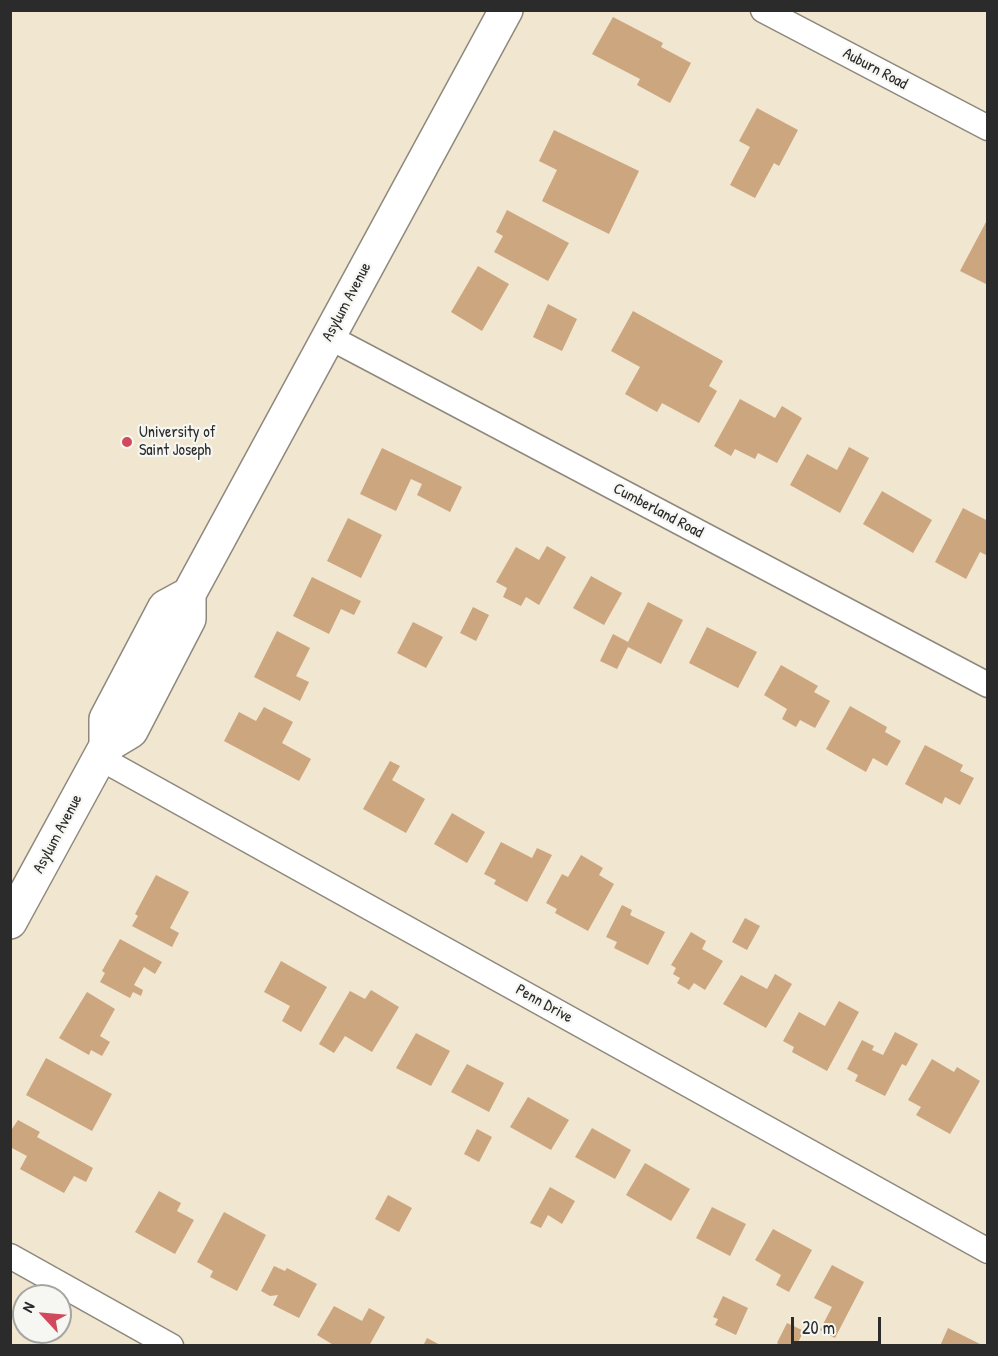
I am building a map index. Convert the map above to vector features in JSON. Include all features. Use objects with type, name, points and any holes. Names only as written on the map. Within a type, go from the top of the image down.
[{"type":"main road","name":"Asylum Avenue","points":[[10,922],[103,752],[106,719],[165,607],[189,594],[506,10]]},
{"type":"street","name":"Auburn Road","points":[[763,10],[987,128]]},
{"type":"street","name":"Cumberland Road","points":[[329,337],[987,685]]},
{"type":"street","name":"Penn Drive","points":[[103,752],[987,1251]]},
{"type":"street","points":[[10,1256],[171,1346]]},
{"type":"building","points":[[613,17],[663,43],[661,47],[691,63],[670,103],[637,85],[640,79],[592,54]]},
{"type":"building","points":[[757,108],[798,130],[779,166],[774,163],[755,198],[730,185],[750,147],[739,141]]},
{"type":"building","points":[[554,130],[639,171],[609,234],[542,201],[557,170],[539,161]]},
{"type":"building","points":[[507,210],[569,243],[548,281],[494,252],[503,236],[496,232]]},
{"type":"building","points":[[986,222],[988,223],[988,285],[960,271]]},
{"type":"building","points":[[478,266],[509,284],[482,331],[451,312]]},
{"type":"building","points":[[548,304],[577,319],[562,351],[533,337]]},
{"type":"building","points":[[633,311],[723,361],[709,386],[717,391],[699,423],[662,403],[657,412],[625,394],[640,367],[611,351]]},
{"type":"building","points":[[740,399],[775,418],[782,406],[802,418],[777,463],[758,453],[755,459],[735,449],[731,456],[714,446]]},
{"type":"building","points":[[849,447],[869,458],[840,513],[790,485],[807,454],[837,470]]},
{"type":"building","points":[[382,448],[462,487],[450,512],[417,495],[422,484],[411,479],[396,511],[360,494]]},
{"type":"building","points":[[882,491],[932,520],[913,553],[863,524]]},
{"type":"building","points":[[963,508],[988,521],[988,556],[980,552],[966,579],[935,562]]},
{"type":"building","points":[[348,518],[382,535],[361,578],[327,561]]},
{"type":"building","points":[[547,546],[566,557],[539,605],[526,597],[521,606],[503,597],[507,588],[496,582],[516,547],[539,560]]},
{"type":"building","points":[[591,576],[622,593],[604,625],[573,608]]},
{"type":"building","points":[[312,577],[361,601],[354,615],[341,609],[329,634],[293,616]]},
{"type":"building","points":[[648,602],[683,620],[661,664],[628,647],[617,669],[600,661],[613,634],[628,642]]},
{"type":"building","points":[[473,607],[489,615],[476,641],[460,633]]},
{"type":"building","points":[[413,622],[443,637],[426,668],[397,653]]},
{"type":"building","points":[[707,627],[757,652],[738,688],[689,663]]},
{"type":"building","points":[[277,631],[310,648],[296,676],[309,682],[300,701],[254,677]]},
{"type":"building","points":[[781,665],[818,686],[814,692],[830,701],[815,728],[800,720],[796,727],[782,719],[787,709],[764,695]]},
{"type":"building","points":[[850,706],[887,727],[885,732],[901,741],[887,766],[873,758],[866,772],[826,749]]},
{"type":"building","points":[[264,707],[293,722],[282,743],[311,759],[299,781],[224,741],[239,712],[256,721]]},
{"type":"building","points":[[925,745],[963,765],[960,771],[974,778],[960,805],[945,797],[942,804],[905,784]]},
{"type":"building","points":[[390,761],[400,766],[392,780],[425,799],[406,833],[363,809]]},
{"type":"building","points":[[452,813],[485,832],[467,863],[434,844]]},
{"type":"building","points":[[501,842],[532,858],[537,848],[552,855],[527,902],[494,884],[496,880],[484,874]]},
{"type":"building","points":[[581,855],[603,868],[599,875],[614,884],[588,931],[555,913],[557,909],[546,903],[562,874],[568,877]]},
{"type":"building","points":[[156,875],[189,892],[170,928],[179,933],[172,947],[132,926],[138,916],[135,914]]},
{"type":"building","points":[[622,905],[632,910],[630,915],[665,932],[648,965],[614,948],[617,942],[606,937]]},
{"type":"building","points":[[745,918],[760,926],[747,950],[732,942]]},
{"type":"building","points":[[691,932],[706,941],[702,949],[723,961],[705,990],[694,983],[689,990],[677,983],[680,978],[673,974],[676,968],[671,965]]},
{"type":"building","points":[[120,939],[162,962],[155,974],[144,967],[134,985],[143,990],[141,996],[133,992],[130,998],[100,982],[105,973],[102,971]]},
{"type":"building","points":[[281,961],[327,987],[301,1032],[282,1021],[290,1006],[264,992]]},
{"type":"building","points":[[775,974],[792,984],[766,1028],[723,1004],[741,975],[767,989]]},
{"type":"building","points":[[371,990],[399,1007],[372,1052],[345,1036],[334,1053],[319,1044],[350,991],[365,999]]},
{"type":"building","points":[[87,992],[115,1009],[100,1036],[110,1042],[102,1056],[91,1050],[89,1055],[59,1038]]},
{"type":"building","points":[[839,1001],[859,1012],[827,1071],[792,1052],[794,1047],[783,1041],[799,1012],[825,1026]]},
{"type":"building","points":[[895,1032],[918,1044],[906,1066],[902,1064],[885,1096],[855,1081],[858,1075],[847,1069],[862,1040],[874,1046],[872,1050],[883,1055]]},
{"type":"building","points":[[416,1033],[450,1051],[431,1086],[396,1068]]},
{"type":"building","points":[[46,1058],[112,1094],[92,1131],[26,1095]]},
{"type":"building","points":[[932,1059],[954,1072],[957,1067],[980,1081],[950,1134],[916,1115],[921,1107],[908,1100]]},
{"type":"building","points":[[467,1064],[504,1083],[489,1112],[451,1092]]},
{"type":"building","points":[[528,1097],[569,1120],[551,1150],[510,1127]]},
{"type":"building","points":[[18,1120],[40,1132],[37,1137],[93,1168],[86,1182],[74,1176],[64,1193],[20,1169],[27,1156],[10,1147],[10,1132]]},
{"type":"building","points":[[592,1128],[631,1150],[615,1179],[575,1157]]},
{"type":"building","points":[[477,1129],[492,1137],[479,1162],[464,1154]]},
{"type":"building","points":[[645,1163],[690,1189],[671,1221],[626,1195]]},
{"type":"building","points":[[550,1187],[575,1201],[562,1224],[548,1215],[541,1228],[530,1223]]},
{"type":"building","points":[[159,1191],[181,1203],[177,1211],[194,1220],[175,1254],[135,1232]]},
{"type":"building","points":[[388,1195],[412,1208],[399,1232],[375,1219]]},
{"type":"building","points":[[712,1207],[746,1224],[730,1256],[696,1238]]},
{"type":"building","points":[[224,1212],[266,1235],[237,1291],[210,1277],[213,1271],[197,1262]]},
{"type":"building","points":[[773,1229],[812,1250],[789,1292],[776,1285],[781,1275],[755,1260]]},
{"type":"building","points":[[832,1265],[864,1282],[835,1338],[820,1330],[832,1307],[814,1298]]},
{"type":"building","points":[[274,1266],[285,1271],[287,1268],[317,1284],[299,1318],[273,1305],[278,1295],[270,1296],[261,1291]]},
{"type":"building","points":[[723,1296],[748,1308],[736,1335],[715,1325],[718,1319],[713,1317]]},
{"type":"building","points":[[334,1306],[362,1321],[369,1308],[385,1317],[369,1346],[335,1346],[317,1335]]},
{"type":"building","points":[[787,1323],[804,1331],[796,1346],[781,1346],[777,1343]]},
{"type":"building","points":[[948,1328],[984,1346],[940,1346]]},
{"type":"building","points":[[427,1338],[442,1346],[423,1346]]},
{"type":"place","name":"University of Saint Joseph","points":[[127,442]]}]
